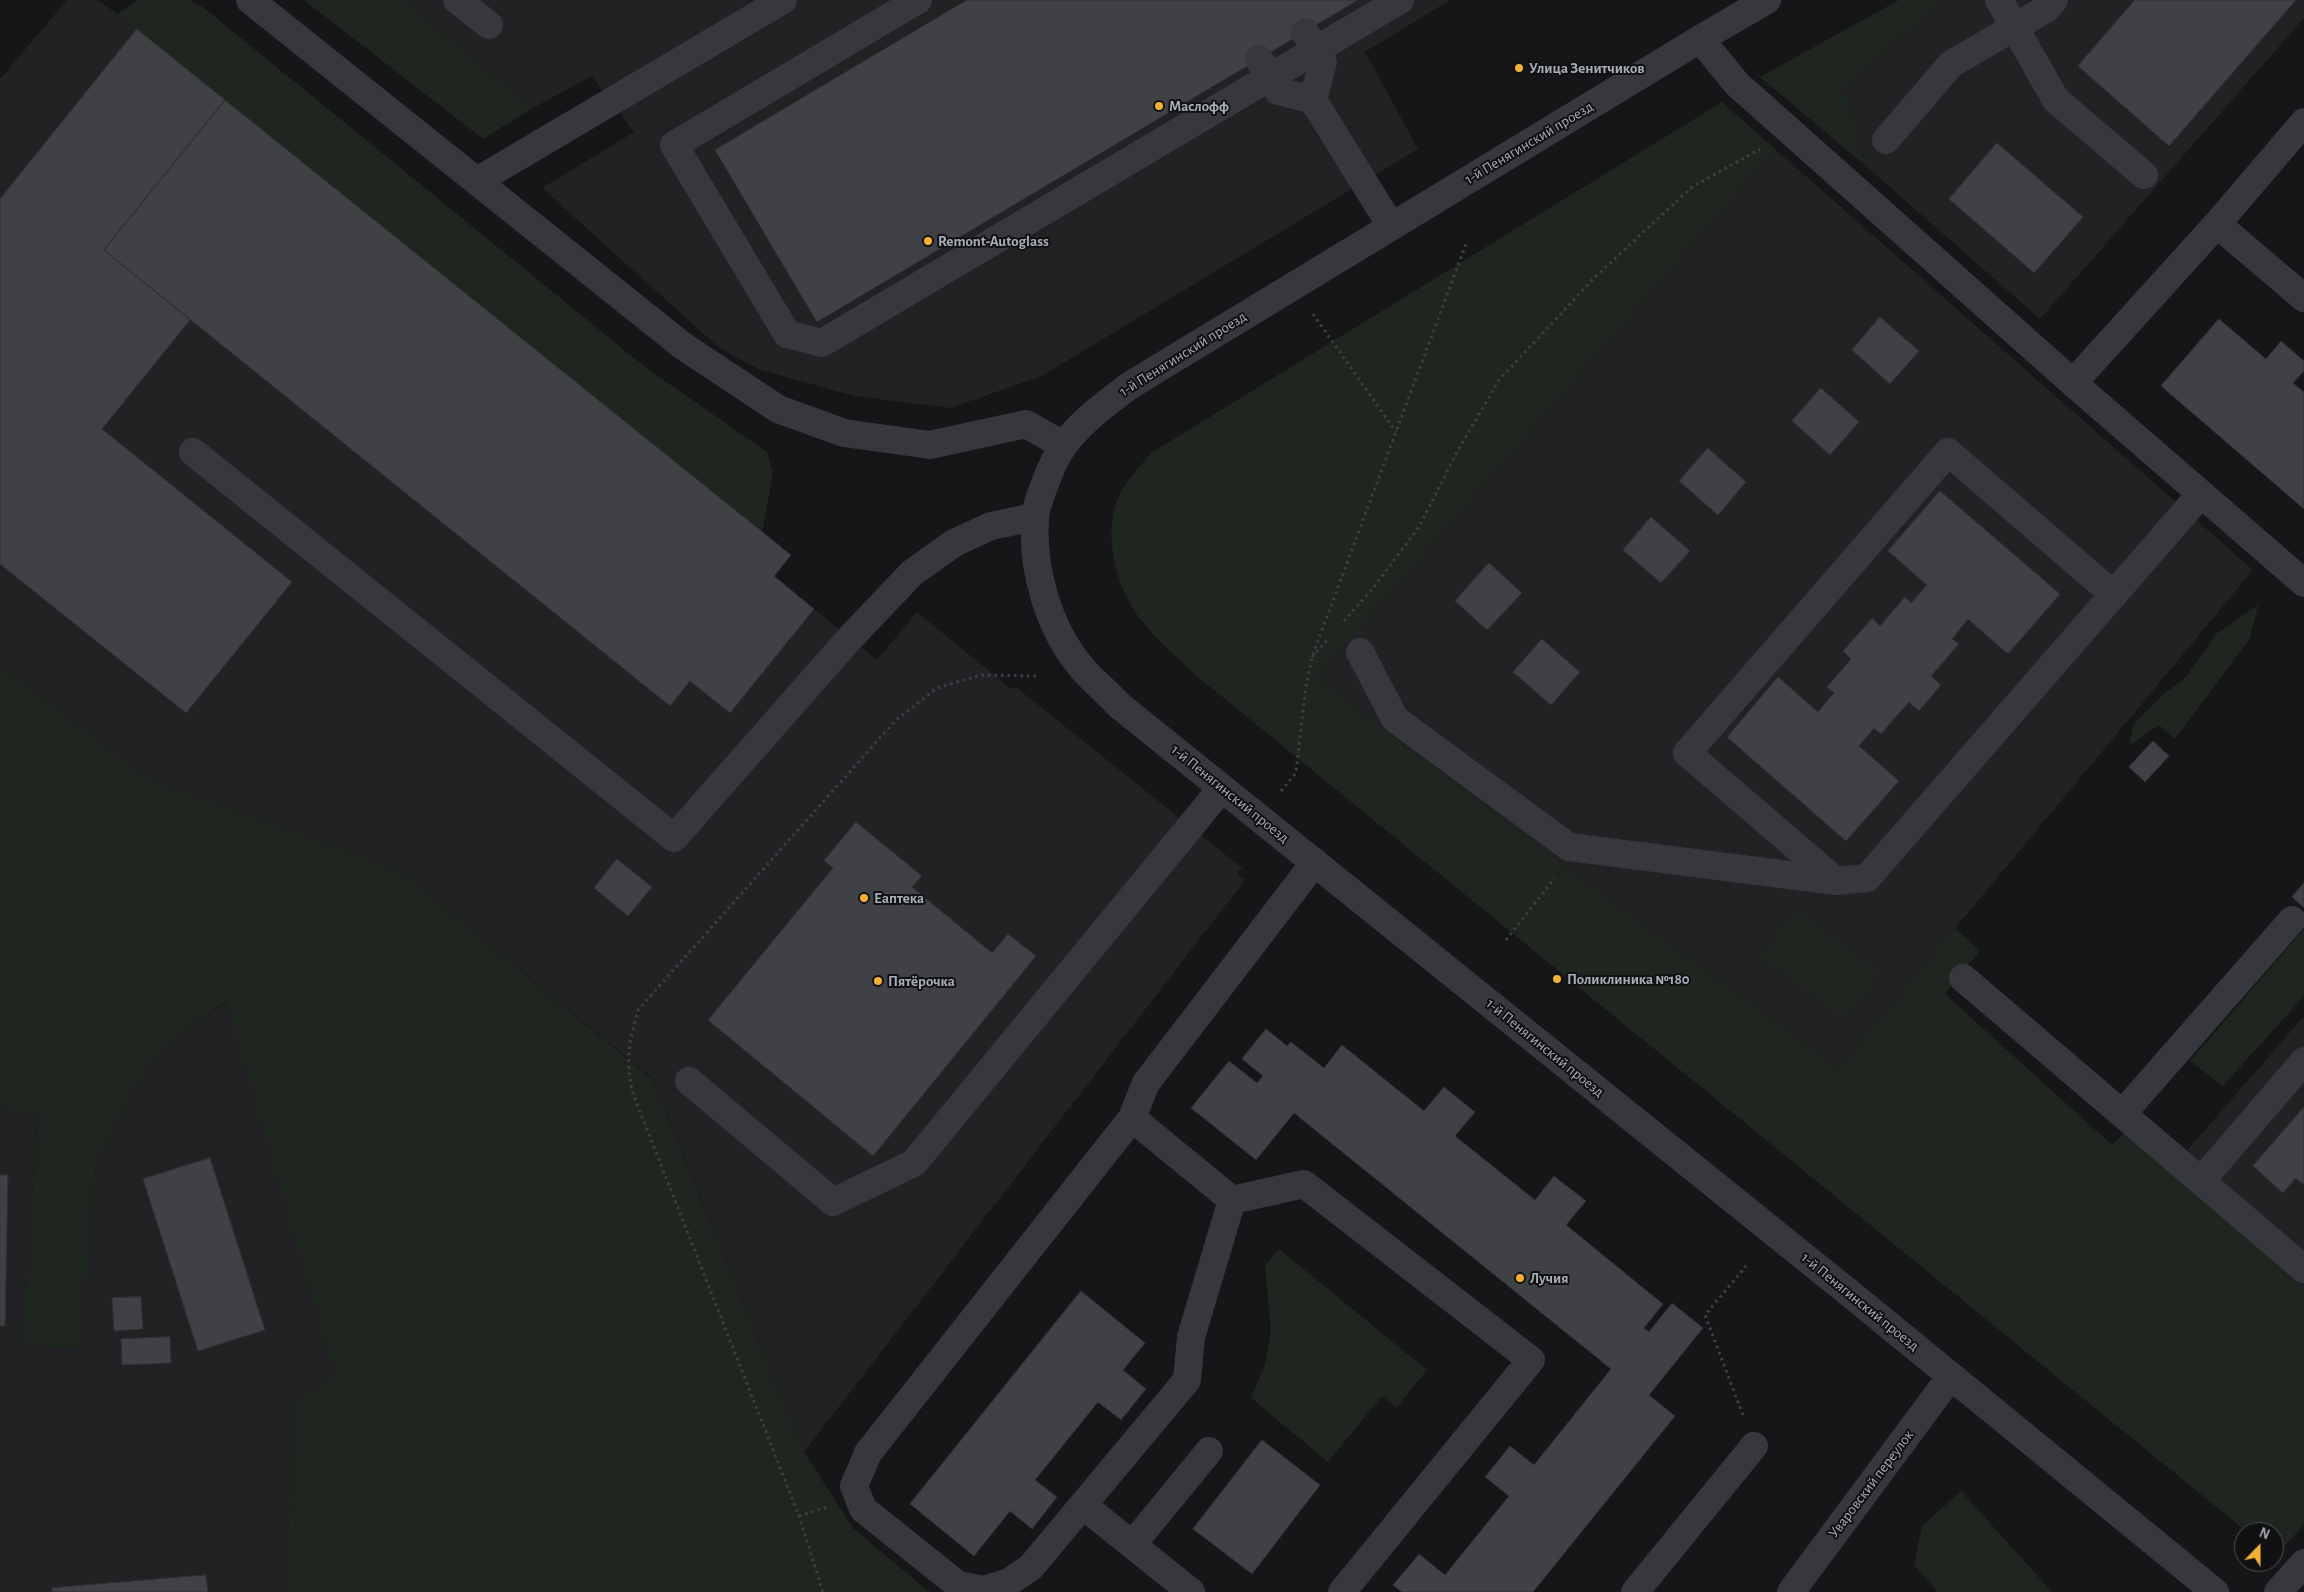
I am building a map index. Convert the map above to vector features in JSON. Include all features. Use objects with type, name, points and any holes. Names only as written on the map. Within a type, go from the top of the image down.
[{"type":"street","points":[[250,0],[683,346],[778,409],[844,433],[930,444],[1026,424],[1063,445]]},
{"type":"street","points":[[457,0],[489,25]]},
{"type":"street","points":[[477,181],[783,0]]},
{"type":"street","points":[[918,0],[674,145],[787,334],[822,343],[1310,41],[1400,0]]},
{"type":"street","name":"1-й Пенягинский проезд","points":[[1767,0],[1129,386],[1093,413],[1063,445],[1048,474],[1035,517],[1036,561],[1044,596],[1061,637],[1082,668],[1120,706],[1316,862],[2215,1592]]},
{"type":"street","points":[[1999,0],[2056,100],[2144,175]]},
{"type":"street","points":[[1886,140],[1951,64],[2046,10],[2054,0]]},
{"type":"street","points":[[1700,39],[1737,84],[1792,134],[2073,383],[2304,583]]},
{"type":"street","points":[[1310,41],[1323,62],[1313,100]]},
{"type":"street","points":[[1265,68],[1278,91],[1313,100],[1391,226]]},
{"type":"street","points":[[2073,383],[2217,224],[2304,122]]},
{"type":"street","points":[[2217,224],[2304,298]]},
{"type":"street","points":[[193,452],[674,838],[850,638],[912,573],[954,543],[991,526],[1035,517]]},
{"type":"street","points":[[1836,881],[1688,753],[1948,452],[2114,595]]},
{"type":"street","points":[[1360,652],[1395,719],[1569,847],[1836,881],[1867,878],[2201,494]]},
{"type":"street","points":[[689,1081],[833,1202],[914,1163],[1222,788]]},
{"type":"street","points":[[1232,1200],[1191,1337],[1187,1380],[1031,1568],[1009,1582],[984,1590],[958,1585],[863,1509],[854,1486],[868,1453],[1132,1118],[1146,1083],[1316,862]]},
{"type":"street","points":[[2122,1114],[2292,920]]},
{"type":"street","points":[[1963,978],[2304,1269]]},
{"type":"street","points":[[2201,1181],[2304,1061]]},
{"type":"street","points":[[1132,1118],[1232,1200]]},
{"type":"street","points":[[1232,1200],[1304,1184],[1531,1360],[1342,1592]]},
{"type":"street","name":"Уваровский переулок","points":[[1791,1592],[1951,1376]]},
{"type":"street","points":[[1635,1592],[1754,1446]]},
{"type":"street","points":[[1132,1545],[1209,1451]]},
{"type":"street","points":[[1084,1506],[1191,1592]]},
{"type":"street","points":[[2278,1592],[2304,1563]]},
{"type":"path","points":[[1343,622],[1374,588],[1419,527],[1457,452],[1499,380],[1552,322],[1595,277],[1692,187],[1749,154],[1792,134]]},
{"type":"path","points":[[1279,794],[1296,773],[1305,692],[1312,657],[1466,244]]},
{"type":"path","points":[[1313,314],[1396,432]]},
{"type":"path","points":[[1312,657],[1330,636]]},
{"type":"path","points":[[823,1592],[799,1516],[632,1091],[628,1065],[630,1040],[638,1010],[895,721],[937,688],[980,675],[1036,676]]},
{"type":"path","points":[[1506,940],[1578,848]]},
{"type":"path","points":[[1746,1266],[1705,1315],[1754,1446]]},
{"type":"shaded area","points":[[67,0],[98,0],[137,29],[791,555],[774,577],[877,660],[917,612],[1010,688],[1017,688],[1242,868],[1237,874],[1245,880],[804,1452],[652,1078],[398,869],[145,778],[0,665],[0,79]]},
{"type":"shaded area","points":[[138,0],[190,0],[204,8],[645,367],[767,452],[773,473],[762,532],[117,14]]},
{"type":"shaded area","points":[[304,0],[402,0],[533,108],[483,139]]},
{"type":"shaded area","points":[[402,0],[1450,0],[1365,52],[1418,149],[1042,376],[950,408],[854,396],[758,369],[717,346],[542,188],[634,132],[592,76],[533,108]]},
{"type":"shaded area","points":[[1899,0],[1944,0],[1844,87],[1867,167],[1760,77]]},
{"type":"shaded area","points":[[1944,0],[2304,0],[2304,18],[2040,319],[1867,167],[1844,87]]},
{"type":"shaded area","points":[[1722,102],[1775,149],[1317,678],[1564,866],[1839,1068],[1955,928],[1980,951],[1945,994],[2112,1145],[2129,1128],[2285,1259],[2281,1273],[2304,1291],[2304,1525],[2284,1546],[2284,1522],[2235,1522],[1193,673],[1157,639],[1138,616],[1124,592],[1115,563],[1111,534],[1117,499],[1125,485],[1151,453]]},
{"type":"shaded area","points":[[1775,149],[2253,570],[1839,1068],[1564,866],[1317,678]]},
{"type":"shaded area","points":[[2258,605],[2250,638],[2175,739],[2159,725],[2129,746],[2133,725],[2164,694],[2186,677],[2216,634]]},
{"type":"shaded area","points":[[0,665],[146,778],[398,869],[652,1079],[804,1452],[853,1528],[929,1592],[285,1592],[295,1403],[334,1376],[226,1001],[181,1034],[148,1066],[96,1164],[81,1349],[21,1346],[38,1112],[0,1109]]},
{"type":"shaded area","points":[[1795,909],[1880,973],[1845,1020],[1760,957]]},
{"type":"shaded area","points":[[2304,929],[2304,996],[2223,1086],[2190,1061]]},
{"type":"shaded area","points":[[227,1001],[334,1376],[295,1404],[285,1592],[0,1592],[0,1109],[38,1111],[21,1346],[81,1349],[96,1164],[148,1066],[181,1034]]},
{"type":"shaded area","points":[[2304,1016],[2304,1430],[2178,1161]]},
{"type":"shaded area","points":[[1279,1249],[1427,1370],[1396,1408],[1382,1396],[1328,1462],[1251,1398],[1265,1365],[1271,1329],[1265,1266]]},
{"type":"shaded area","points":[[1961,1491],[2052,1592],[1938,1592],[1914,1565],[1922,1526]]},
{"type":"building","points":[[967,0],[1358,0],[817,322],[715,150]]},
{"type":"building","points":[[2135,0],[2296,0],[2169,146],[2078,66]]},
{"type":"building","points":[[137,29],[225,100],[104,250],[190,320],[102,429],[292,582],[186,713],[0,564],[0,199]]},
{"type":"building","points":[[225,100],[791,555],[774,576],[814,609],[730,713],[690,681],[670,706],[104,250]]},
{"type":"building","points":[[1997,143],[2083,217],[2034,273],[1949,199]]},
{"type":"building","points":[[1880,317],[1919,351],[1890,384],[1852,350]]},
{"type":"building","points":[[2219,319],[2266,359],[2281,341],[2304,361],[2304,371],[2293,383],[2304,392],[2304,509],[2161,386]]},
{"type":"building","points":[[1821,388],[1859,422],[1830,455],[1792,421]]},
{"type":"building","points":[[1708,448],[1746,482],[1718,515],[1679,481]]},
{"type":"building","points":[[1940,491],[2060,594],[2008,654],[1968,619],[1952,639],[1959,644],[1931,676],[1941,685],[1919,711],[1909,702],[1881,734],[1874,728],[1859,746],[1899,781],[1846,841],[1727,737],[1778,677],[1818,712],[1834,693],[1827,687],[1851,659],[1843,651],[1872,618],[1880,626],[1905,597],[1911,603],[1927,585],[1888,551]]},
{"type":"building","points":[[1651,517],[1690,551],[1661,583],[1623,550]]},
{"type":"building","points":[[1489,563],[1522,593],[1487,630],[1455,601]]},
{"type":"building","points":[[1542,639],[1580,672],[1551,705],[1513,672]]},
{"type":"building","points":[[2153,741],[2169,756],[2145,782],[2129,767]]},
{"type":"building","name":"Пятёрочка","points":[[856,822],[922,876],[912,887],[992,953],[1008,934],[1036,956],[873,1156],[708,1020],[833,868],[824,861]]},
{"type":"building","points":[[617,859],[652,887],[628,916],[594,888]]},
{"type":"building","points":[[2304,883],[2304,908],[2292,897]]},
{"type":"building","points":[[1266,1029],[1287,1046],[1291,1042],[1324,1068],[1342,1045],[1424,1111],[1444,1087],[1475,1112],[1455,1136],[1535,1200],[1554,1176],[1586,1201],[1566,1225],[1663,1304],[1644,1328],[1649,1332],[1672,1303],[1703,1328],[1649,1395],[1675,1416],[1533,1592],[1402,1592],[1393,1585],[1419,1554],[1445,1575],[1509,1496],[1485,1477],[1510,1446],[1534,1465],[1611,1369],[1294,1113],[1256,1160],[1191,1108],[1229,1061],[1257,1083],[1263,1076],[1242,1059]]},
{"type":"building","points":[[2304,1107],[2304,1185],[2296,1178],[2283,1193],[2253,1166]]},
{"type":"building","points":[[210,1158],[265,1330],[198,1351],[143,1179]]},
{"type":"building","points":[[0,1175],[8,1175],[5,1326],[0,1326]]},
{"type":"building","points":[[1081,1291],[1145,1343],[1123,1370],[1146,1389],[1121,1420],[1098,1402],[1035,1480],[1057,1497],[1032,1529],[1010,1511],[974,1556],[910,1504]]},
{"type":"building","points":[[141,1297],[143,1329],[114,1331],[112,1298]]},
{"type":"building","points":[[170,1337],[171,1363],[122,1365],[121,1339]]},
{"type":"building","points":[[1262,1440],[1320,1485],[1252,1574],[1193,1529]]},
{"type":"building","points":[[206,1575],[208,1592],[52,1592],[52,1588]]},
{"type":"place","name":"Улица Зенитчиков","points":[[1519,68]]},
{"type":"place","name":"Маслофф","points":[[1159,106]]},
{"type":"place","name":"Remont-Autoglass","points":[[928,241]]},
{"type":"place","name":"Еаптека","points":[[864,898]]},
{"type":"place","name":"Поликлиника №180","points":[[1557,979]]},
{"type":"place","name":"Пятёрочка","points":[[878,981]]},
{"type":"place","name":"Лучия","points":[[1520,1278]]}]
